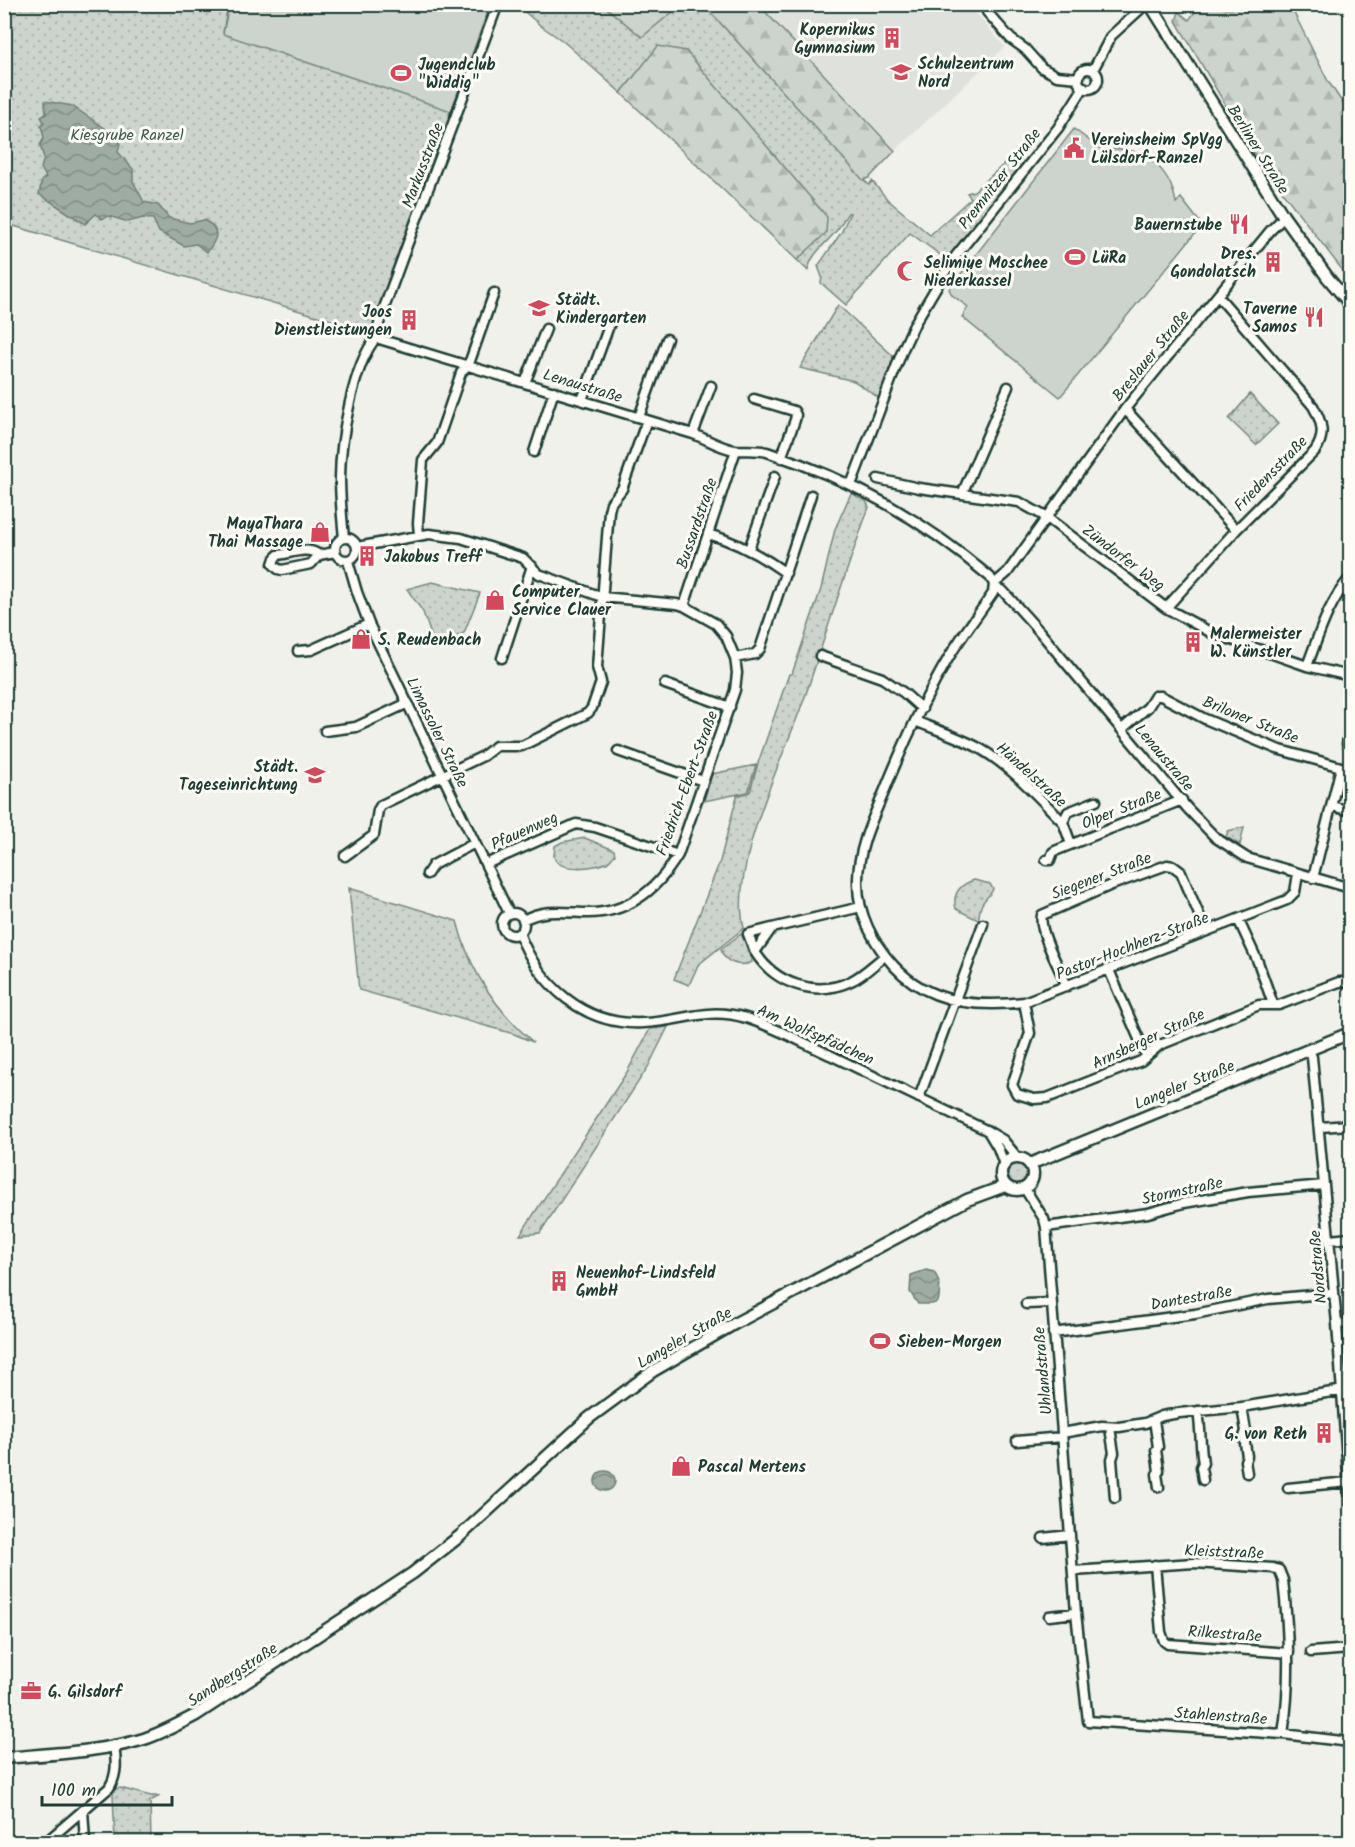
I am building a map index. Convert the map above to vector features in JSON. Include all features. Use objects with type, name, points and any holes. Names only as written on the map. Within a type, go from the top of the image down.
[{"type":"street","name":"Markusstraße","points":[[376,338],[380,319],[498,4]]},
{"type":"street","points":[[995,4],[987,12],[1042,68],[1058,76],[1079,78]]},
{"type":"street","name":"Premnitzer Straße","points":[[851,485],[903,349],[915,323],[951,262],[1058,128],[1084,87],[1090,88],[1096,85],[1098,79],[1093,70],[1111,36],[1146,4]]},
{"type":"street","name":"Berliner Straße","points":[[1150,4],[1284,218],[1350,304]]},
{"type":"street","points":[[1079,78],[1085,70],[1093,70]]},
{"type":"street","points":[[1079,78],[1084,87]]},
{"type":"street","name":"Breslauer Straße","points":[[1046,517],[1125,409],[1270,231],[1284,218]]},
{"type":"street","points":[[419,535],[423,460],[437,443],[461,373],[466,366],[494,293]]},
{"type":"street","name":"Friedensstraße","points":[[1166,608],[1236,530],[1315,451],[1321,442],[1323,433],[1321,420],[1313,406],[1218,296]]},
{"type":"street","points":[[582,400],[610,323]]},
{"type":"street","points":[[525,383],[546,329]]},
{"type":"street","name":"Lenaustraße","points":[[376,338],[693,434],[736,450],[755,449],[851,485],[914,519],[953,546],[1003,591],[1215,838],[1247,858],[1350,888]]},
{"type":"street","points":[[344,538],[341,455],[348,413],[362,359],[376,338]]},
{"type":"street","points":[[345,856],[374,835],[381,805],[483,756],[496,746],[522,746],[583,716],[592,708],[601,681],[597,667],[609,511],[611,502],[622,489],[667,339]]},
{"type":"street","points":[[693,434],[711,386]]},
{"type":"street","points":[[962,494],[1008,387]]},
{"type":"street","points":[[534,452],[554,391]]},
{"type":"street","points":[[754,399],[794,411],[796,415],[781,458]]},
{"type":"street","points":[[1125,409],[1236,530]]},
{"type":"street","name":"Bussardstraße","points":[[684,606],[736,450]]},
{"type":"street","points":[[749,549],[775,476]]},
{"type":"street","name":"Zündorfer Weg","points":[[878,479],[919,488],[1019,502],[1046,517],[1166,608],[1212,633],[1307,666],[1350,676]]},
{"type":"street","points":[[735,658],[755,654],[760,649],[811,495]]},
{"type":"street","name":"Pastor-Hochherz-Straße","points":[[1046,517],[1007,573],[994,584],[993,593],[949,657],[915,721],[873,816],[861,852],[858,885],[861,907],[870,931],[885,956],[898,970],[922,988],[954,1001],[996,1005],[1024,1002],[1287,900],[1295,892],[1299,874]]},
{"type":"street","points":[[708,534],[727,539],[749,549],[786,573]]},
{"type":"street","name":"Friedrich-Ebert-Straße","points":[[357,547],[419,535],[445,535],[469,540],[524,558],[544,577],[602,597],[660,601],[684,606],[716,624],[726,636],[735,658],[737,674],[730,707],[678,855],[668,872],[644,896],[623,907],[598,913],[548,911],[524,920]]},
{"type":"street","points":[[344,538],[352,539],[357,547],[356,556],[348,561],[340,559],[335,552],[336,543],[344,538]]},
{"type":"street","points":[[319,555],[307,550],[278,555],[273,564],[282,570],[311,564],[319,555],[335,552]]},
{"type":"street","name":"Limassoler Straße","points":[[348,561],[369,624],[509,913]]},
{"type":"street","points":[[502,658],[532,566]]},
{"type":"street","points":[[1307,666],[1329,609],[1350,578]]},
{"type":"street","points":[[298,651],[311,650],[369,624]]},
{"type":"street","points":[[820,656],[882,678],[922,709]]},
{"type":"street","points":[[665,684],[730,707]]},
{"type":"street","name":"Briloner Straße","points":[[1122,729],[1148,707],[1155,696],[1161,696],[1205,719],[1277,749],[1341,767],[1313,878]]},
{"type":"street","points":[[325,731],[363,724],[408,703]]},
{"type":"street","name":"Händelstraße","points":[[915,721],[961,739],[990,756],[1022,781],[1063,822]]},
{"type":"street","points":[[1347,744],[1350,728]]},
{"type":"street","points":[[618,751],[703,782]]},
{"type":"street","name":"Olper Straße","points":[[1046,860],[1050,860],[1053,852],[1071,844],[1182,800]]},
{"type":"street","name":"Olper Straße","points":[[1071,844],[1063,822],[1068,812],[1096,801]]},
{"type":"street","points":[[1332,806],[1350,811]]},
{"type":"street","name":"Pfauenweg","points":[[486,864],[566,827],[579,824],[595,827],[678,855]]},
{"type":"street","points":[[427,874],[433,865],[475,843]]},
{"type":"street","name":"Siegener Straße","points":[[1067,986],[1044,932],[1042,915],[1109,886],[1167,865],[1173,866],[1181,872],[1206,931]]},
{"type":"street","points":[[861,907],[748,934],[762,962],[775,975],[798,986],[818,988],[837,986],[853,980],[885,956]]},
{"type":"street","points":[[509,913],[518,914],[524,920],[524,926],[519,933],[510,934],[503,928],[503,920],[509,913]]},
{"type":"street","points":[[1238,919],[1258,962],[1273,1004]]},
{"type":"street","points":[[919,1098],[982,924]]},
{"type":"street","points":[[755,952],[772,928]]},
{"type":"street","name":"Am Wolfspfädchen","points":[[519,933],[530,958],[544,979],[566,1000],[586,1011],[607,1019],[643,1023],[706,1013],[746,1018],[986,1130],[1003,1140],[1017,1157]]},
{"type":"street","points":[[1109,970],[1146,1055]]},
{"type":"street","name":"Arnsberger Straße","points":[[1024,1002],[1030,1032],[1012,1085],[1014,1091],[1022,1097],[1034,1099],[1047,1098],[1141,1061],[1160,1045],[1259,1005],[1279,1005],[1339,982],[1350,982]]},
{"type":"street","name":"Langeler Straße","points":[[1030,1164],[1350,1033]]},
{"type":"street","name":"Nordstraße","points":[[1309,1050],[1313,1065],[1320,1127],[1337,1324],[1346,1389],[1350,1503]]},
{"type":"street","points":[[1320,1127],[1350,1125]]},
{"type":"street","points":[[986,1130],[998,1148],[1002,1168],[1001,1180],[1005,1185],[1015,1190],[1025,1189],[1033,1177],[1030,1164],[1024,1159],[1012,1158],[1002,1168]]},
{"type":"street","name":"Langeler Straße","points":[[967,1200],[995,1179],[1002,1168]]},
{"type":"street","name":"Langeler Straße","points":[[448,1546],[582,1423],[653,1371],[713,1336],[967,1200],[1005,1185]]},
{"type":"street","name":"Stormstraße","points":[[1046,1227],[1148,1213],[1184,1203],[1248,1192],[1324,1185]]},
{"type":"street","name":"Uhlandstraße","points":[[1025,1189],[1046,1227],[1073,1571],[1088,1721]]},
{"type":"street","points":[[1329,1240],[1350,1238]]},
{"type":"street","name":"Dantestraße","points":[[1053,1333],[1195,1314],[1268,1299],[1334,1293]]},
{"type":"street","name":"Uhlandstraße","points":[[1026,1305],[1051,1303]]},
{"type":"street","points":[[1337,1324],[1350,1323]]},
{"type":"street","points":[[1062,1435],[1102,1426],[1110,1428],[1154,1420],[1162,1416],[1242,1407],[1346,1389]]},
{"type":"street","points":[[1242,1407],[1246,1431],[1244,1437],[1247,1473]]},
{"type":"street","points":[[1198,1411],[1202,1436],[1200,1444],[1203,1480]]},
{"type":"street","points":[[1154,1420],[1158,1447],[1156,1450],[1159,1487]]},
{"type":"street","points":[[1110,1428],[1114,1453],[1112,1459],[1115,1498]]},
{"type":"street","name":"Uhlandstraße","points":[[1017,1441],[1062,1435]]},
{"type":"street","points":[[1288,1488],[1348,1482]]},
{"type":"street","points":[[1043,1538],[1070,1535]]},
{"type":"street","name":"Sandbergstraße","points":[[4,1758],[114,1745],[144,1738],[196,1716],[414,1572],[448,1546]]},
{"type":"street","name":"Kleiststraße","points":[[1073,1571],[1155,1565],[1213,1564],[1279,1570],[1283,1580],[1289,1653],[1287,1711],[1283,1734]]},
{"type":"street","name":"Rilkestraße","points":[[1155,1565],[1161,1632],[1164,1641],[1168,1644],[1289,1653]]},
{"type":"street","points":[[1049,1616],[1077,1613]]},
{"type":"street","points":[[1311,1652],[1350,1649]]},
{"type":"street","name":"Stahlenstraße","points":[[1088,1721],[1283,1734],[1350,1742]]},
{"type":"street","points":[[46,1842],[112,1783],[116,1769],[114,1745]]},
{"type":"street","points":[[83,1810],[85,1842]]},
{"type":"shaded area","name":"Schulzentrum Nord","points":[[759,5],[986,5],[976,13],[1005,47],[895,151]]},
{"type":"green space","name":"Kiesgrube Ranzel","points":[[4,5],[228,5],[223,32],[451,109],[449,114],[451,115],[371,332],[14,226],[8,219]]},
{"type":"green space","name":"Jugendclub \"Widdig\"","points":[[229,5],[490,5],[451,111],[223,34]]},
{"type":"green space","points":[[517,5],[603,5],[642,36],[681,5],[704,5],[863,179],[869,185],[872,181],[888,200],[930,235],[971,198],[967,193],[974,191],[1013,156],[1025,164],[950,262],[910,233],[846,305],[821,283],[822,277],[818,266],[841,233],[850,213],[815,254],[808,271],[797,260],[825,233],[658,47],[621,93],[563,41]]},
{"type":"green space","points":[[603,5],[681,5],[642,37]]},
{"type":"green space","points":[[704,5],[759,5],[895,151],[869,178],[863,180]]},
{"type":"green space","points":[[1200,5],[1299,5],[1293,11],[1328,81],[1350,114],[1350,280],[1258,160],[1176,21],[1179,12],[1189,20]]},
{"type":"green space","points":[[658,46],[686,51],[827,217],[826,233],[797,260],[621,93]]},
{"type":"green space","name":"LüRa","points":[[1074,129],[1102,150],[1128,150],[1151,160],[1167,178],[1176,203],[1181,198],[1202,225],[1060,397],[962,317],[968,307],[952,295],[949,289]]},
{"type":"green space","points":[[838,305],[892,355],[893,360],[879,398],[854,381],[800,368]]},
{"type":"green space","points":[[1250,394],[1278,424],[1256,445],[1229,419]]},
{"type":"green space","points":[[851,493],[866,501],[869,507],[799,714],[774,775],[752,840],[744,872],[741,902],[744,928],[698,965],[689,985],[674,979],[720,861],[737,796],[750,792],[789,674],[792,674],[821,589],[835,529]]},
{"type":"green space","points":[[432,582],[480,593],[464,633],[435,646],[423,612],[407,589]]},
{"type":"green space","points":[[756,765],[748,792],[704,801],[712,774]]},
{"type":"green space","points":[[1244,827],[1240,845],[1226,837],[1228,831]]},
{"type":"green space","points":[[585,838],[614,850],[615,855],[603,864],[578,868],[562,865],[556,861],[555,846],[562,842]]},
{"type":"green space","points":[[974,880],[990,884],[993,889],[981,905],[978,920],[956,909],[955,904],[956,895],[961,887]]},
{"type":"green space","points":[[349,888],[457,921],[469,956],[485,988],[507,1016],[533,1042],[514,1034],[359,990]]},
{"type":"green space","points":[[741,934],[752,962],[747,964],[729,961],[721,949]]},
{"type":"green space","points":[[668,1027],[648,1067],[540,1233],[520,1235],[627,1072],[650,1029]]},
{"type":"green space","points":[[1017,1164],[1024,1167],[1027,1174],[1024,1181],[1017,1184],[1010,1181],[1007,1174],[1010,1167]]},
{"type":"green space","points":[[120,1788],[160,1796],[150,1801],[151,1842],[115,1842],[113,1790]]},
{"type":"water","points":[[45,101],[72,106],[121,139],[118,152],[133,169],[133,181],[144,202],[158,205],[169,218],[190,223],[204,220],[213,227],[216,234],[207,252],[196,244],[184,246],[159,232],[153,219],[143,218],[128,222],[109,216],[102,219],[96,214],[85,224],[39,194],[42,180],[46,177],[41,168],[44,158],[40,145],[44,138],[41,126],[44,122],[41,117],[46,114]]},
{"type":"water","points":[[926,1270],[934,1272],[938,1279],[940,1290],[938,1302],[918,1304],[910,1292],[911,1275]]},
{"type":"water","points":[[605,1471],[612,1474],[615,1481],[612,1488],[605,1491],[598,1488],[595,1481],[598,1474]]},
{"type":"place","name":"Kopernikus Gymnasium","points":[[892,38]]},
{"type":"place","name":"Schulzentrum Nord","points":[[901,72]]},
{"type":"place","name":"Jugendclub \"Widdig\"","points":[[401,73]]},
{"type":"place","name":"Vereinsheim SpVgg Lülsdorf-Ranzel","points":[[1074,148]]},
{"type":"place","name":"Bauernstube","points":[[1239,224]]},
{"type":"place","name":"LüRa","points":[[1075,257]]},
{"type":"place","name":"Dres. Gondolatsch","points":[[1273,262]]},
{"type":"place","name":"Selimiye Moschee Niederkassel","points":[[907,271]]},
{"type":"place","name":"Städt. Kindergarten","points":[[539,308]]},
{"type":"place","name":"Taverne Samos","points":[[1314,317]]},
{"type":"place","name":"Joos Dienstleistungen","points":[[409,320]]},
{"type":"place","name":"MayaThara Thai Massage","points":[[320,532]]},
{"type":"place","name":"Jakobus Treff","points":[[367,556]]},
{"type":"place","name":"Computer Service Clauer","points":[[495,600]]},
{"type":"place","name":"S. Reudenbach","points":[[361,639]]},
{"type":"place","name":"Malermeister W. Künstler","points":[[1193,642]]},
{"type":"place","name":"Städt. Tageseinrichtung","points":[[315,775]]},
{"type":"place","name":"Neuenhof-Lindsfeld GmbH","points":[[559,1281]]},
{"type":"place","name":"Sieben-Morgen","points":[[880,1341]]},
{"type":"place","name":"G. von Reth","points":[[1324,1433]]},
{"type":"place","name":"Pascal Mertens","points":[[681,1466]]},
{"type":"place","name":"G. Gilsdorf","points":[[31,1691]]}]
